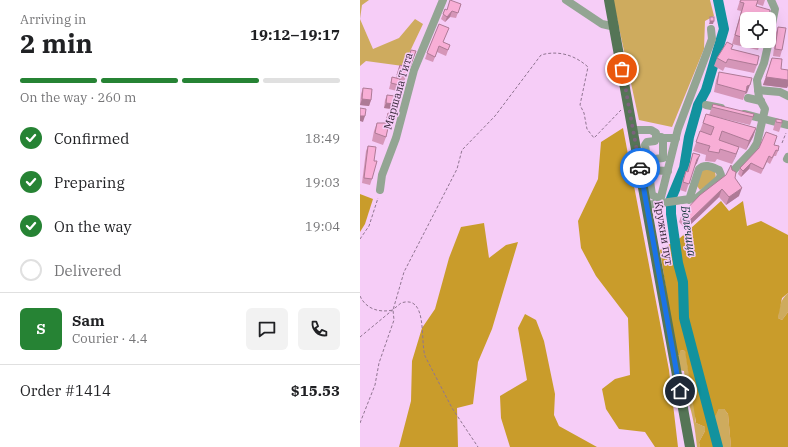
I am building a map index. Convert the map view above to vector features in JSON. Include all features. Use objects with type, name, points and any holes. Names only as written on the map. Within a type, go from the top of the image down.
[{"type":"main road","name":"Кружни пут","points":[[609,0],[690,447]]},
{"type":"street","name":"Маршала Тита","points":[[380,190],[382,175],[396,138],[414,70],[443,0]]},
{"type":"street","points":[[566,0],[602,24],[615,27]]},
{"type":"street","points":[[771,0],[774,12]]},
{"type":"street","points":[[676,138],[660,137],[655,141],[647,142],[645,146],[647,170],[653,196],[658,198],[661,197],[676,138],[712,39],[711,29]]},
{"type":"street","points":[[733,171],[755,147],[765,109],[760,101],[757,80],[764,63],[767,48]]},
{"type":"street","points":[[758,90],[780,92],[788,96]]},
{"type":"street","points":[[748,98],[760,101]]},
{"type":"street","points":[[706,105],[788,125]]},
{"type":"street","points":[[633,130],[651,130],[660,137],[663,158],[646,160]]},
{"type":"street","points":[[647,205],[676,200],[689,200],[702,195],[719,179],[721,172],[706,165],[702,166],[699,169],[689,200]]},
{"type":"street","points":[[647,170],[668,171]]},
{"type":"street","points":[[650,183],[664,184]]},
{"type":"path","points":[[360,423],[374,385],[379,363],[394,320],[393,310],[404,272],[457,169],[462,150],[495,116],[541,55],[550,52],[578,58],[588,67],[580,105],[584,113],[587,129],[594,138],[621,110],[629,106]]},
{"type":"path","points":[[782,143],[788,128]]},
{"type":"path","points":[[360,239],[369,226],[380,190]]},
{"type":"path","points":[[360,296],[363,303],[373,309],[383,312],[393,310]]},
{"type":"path","points":[[360,337],[401,302],[406,301],[414,303],[419,308],[421,315],[422,347],[425,356],[452,408],[478,447]]},
{"type":"shaded area","points":[[360,0],[369,0],[362,5],[360,19]]},
{"type":"shaded area","points":[[613,0],[710,0],[714,16],[705,21],[704,49],[672,127],[639,120]]},
{"type":"shaded area","points":[[360,19],[373,49],[399,38],[415,19],[423,24],[403,66],[366,61],[360,66]]},
{"type":"shaded area","points":[[623,128],[669,370],[678,447],[655,447],[645,432],[619,429],[606,409],[602,389],[615,379],[630,375],[628,318],[596,276],[581,248],[578,221],[598,179],[601,142]]},
{"type":"shaded area","points":[[705,168],[715,171],[716,179],[700,190],[697,186],[698,176]]},
{"type":"shaded area","points":[[360,194],[373,199],[365,224],[360,232]]},
{"type":"shaded area","points":[[721,201],[729,211],[743,201],[747,226],[761,221],[788,235],[788,293],[782,298],[778,318],[782,320],[788,312],[788,447],[731,447],[728,414],[724,409],[719,409],[713,421],[720,447],[700,447],[699,442],[705,431],[705,427],[696,423],[685,351],[681,350],[679,355],[676,355],[660,250],[680,238]]},
{"type":"shaded area","points":[[484,223],[489,258],[506,245],[518,242],[492,329],[478,362],[473,404],[457,408],[458,447],[399,447],[411,401],[412,361],[422,328],[435,309],[449,258],[461,227]]},
{"type":"shaded area","points":[[788,293],[788,312],[782,320],[778,318],[779,308],[783,298]]},
{"type":"shaded area","points":[[525,314],[536,320],[544,341],[555,394],[554,415],[559,426],[597,447],[510,447],[501,418],[500,396],[527,380],[518,328]]},
{"type":"shaded area","points":[[681,350],[685,351],[686,354],[696,423],[705,427],[705,431],[699,442],[700,447],[697,447],[691,410],[683,390],[686,389],[684,371],[679,370],[678,356]]},
{"type":"shaded area","points":[[719,409],[724,409],[728,414],[731,447],[720,447],[713,420]]},
{"type":"building","points":[[450,0],[461,4],[458,13],[452,11],[447,17],[443,14],[445,9],[447,10]]},
{"type":"building","points":[[741,0],[758,0],[756,6],[770,10],[770,12],[741,12],[744,3],[740,2]]},
{"type":"building","points":[[710,17],[714,17],[714,21],[710,21]]},
{"type":"building","points":[[740,17],[740,37],[735,35]]},
{"type":"building","points":[[439,24],[449,28],[443,42],[450,45],[448,50],[439,46],[435,57],[427,53]]},
{"type":"building","points":[[778,27],[786,28],[782,50],[775,49]]},
{"type":"building","points":[[727,42],[733,45],[731,49],[759,56],[757,65],[728,59],[726,63],[717,58]]},
{"type":"building","points":[[411,50],[416,51],[406,77],[397,75],[400,65],[406,67]]},
{"type":"building","points":[[772,58],[782,59],[781,69],[788,70],[788,80],[766,77]]},
{"type":"building","points":[[719,72],[752,78],[750,85],[747,86],[746,92],[717,84]]},
{"type":"building","points":[[392,77],[400,79],[399,85],[391,83]]},
{"type":"building","points":[[363,88],[372,89],[371,100],[362,99]]},
{"type":"building","points":[[387,95],[395,96],[394,104],[386,103]]},
{"type":"building","points":[[713,104],[754,114],[753,117],[712,107]]},
{"type":"building","points":[[360,108],[366,109],[365,116],[360,116]]},
{"type":"building","points":[[388,113],[394,114],[393,124],[386,123]]},
{"type":"building","points":[[706,114],[756,128],[749,141],[722,131],[719,140],[739,147],[736,154],[720,149],[719,153],[708,151],[710,146],[696,142],[700,131],[711,135],[714,127],[703,123]]},
{"type":"building","points":[[776,119],[782,120],[782,123],[776,122]]},
{"type":"building","points":[[377,123],[389,123],[386,137],[375,133]]},
{"type":"building","points":[[766,132],[777,136],[774,145],[779,146],[778,151],[776,150],[772,158],[769,156],[763,169],[751,163],[743,171],[740,168],[759,148]]},
{"type":"building","points":[[368,146],[376,147],[374,161],[377,161],[372,179],[364,178]]},
{"type":"building","points":[[693,153],[700,155],[697,159],[689,184],[683,182],[686,171],[688,172]]},
{"type":"building","points":[[731,165],[732,170],[736,172],[735,178],[742,188],[729,197],[722,189],[689,221],[682,214],[700,195],[726,175]]},
{"type":"waterway","name":"Болечица","points":[[718,0],[724,29],[706,90],[698,105],[689,137],[684,168],[671,199],[671,214],[678,263],[683,282],[684,318],[718,447]]},
{"type":"way so far","points":[[622,69],[640,168]]},
{"type":"route","points":[[640,168],[666,306],[680,391]]}]
